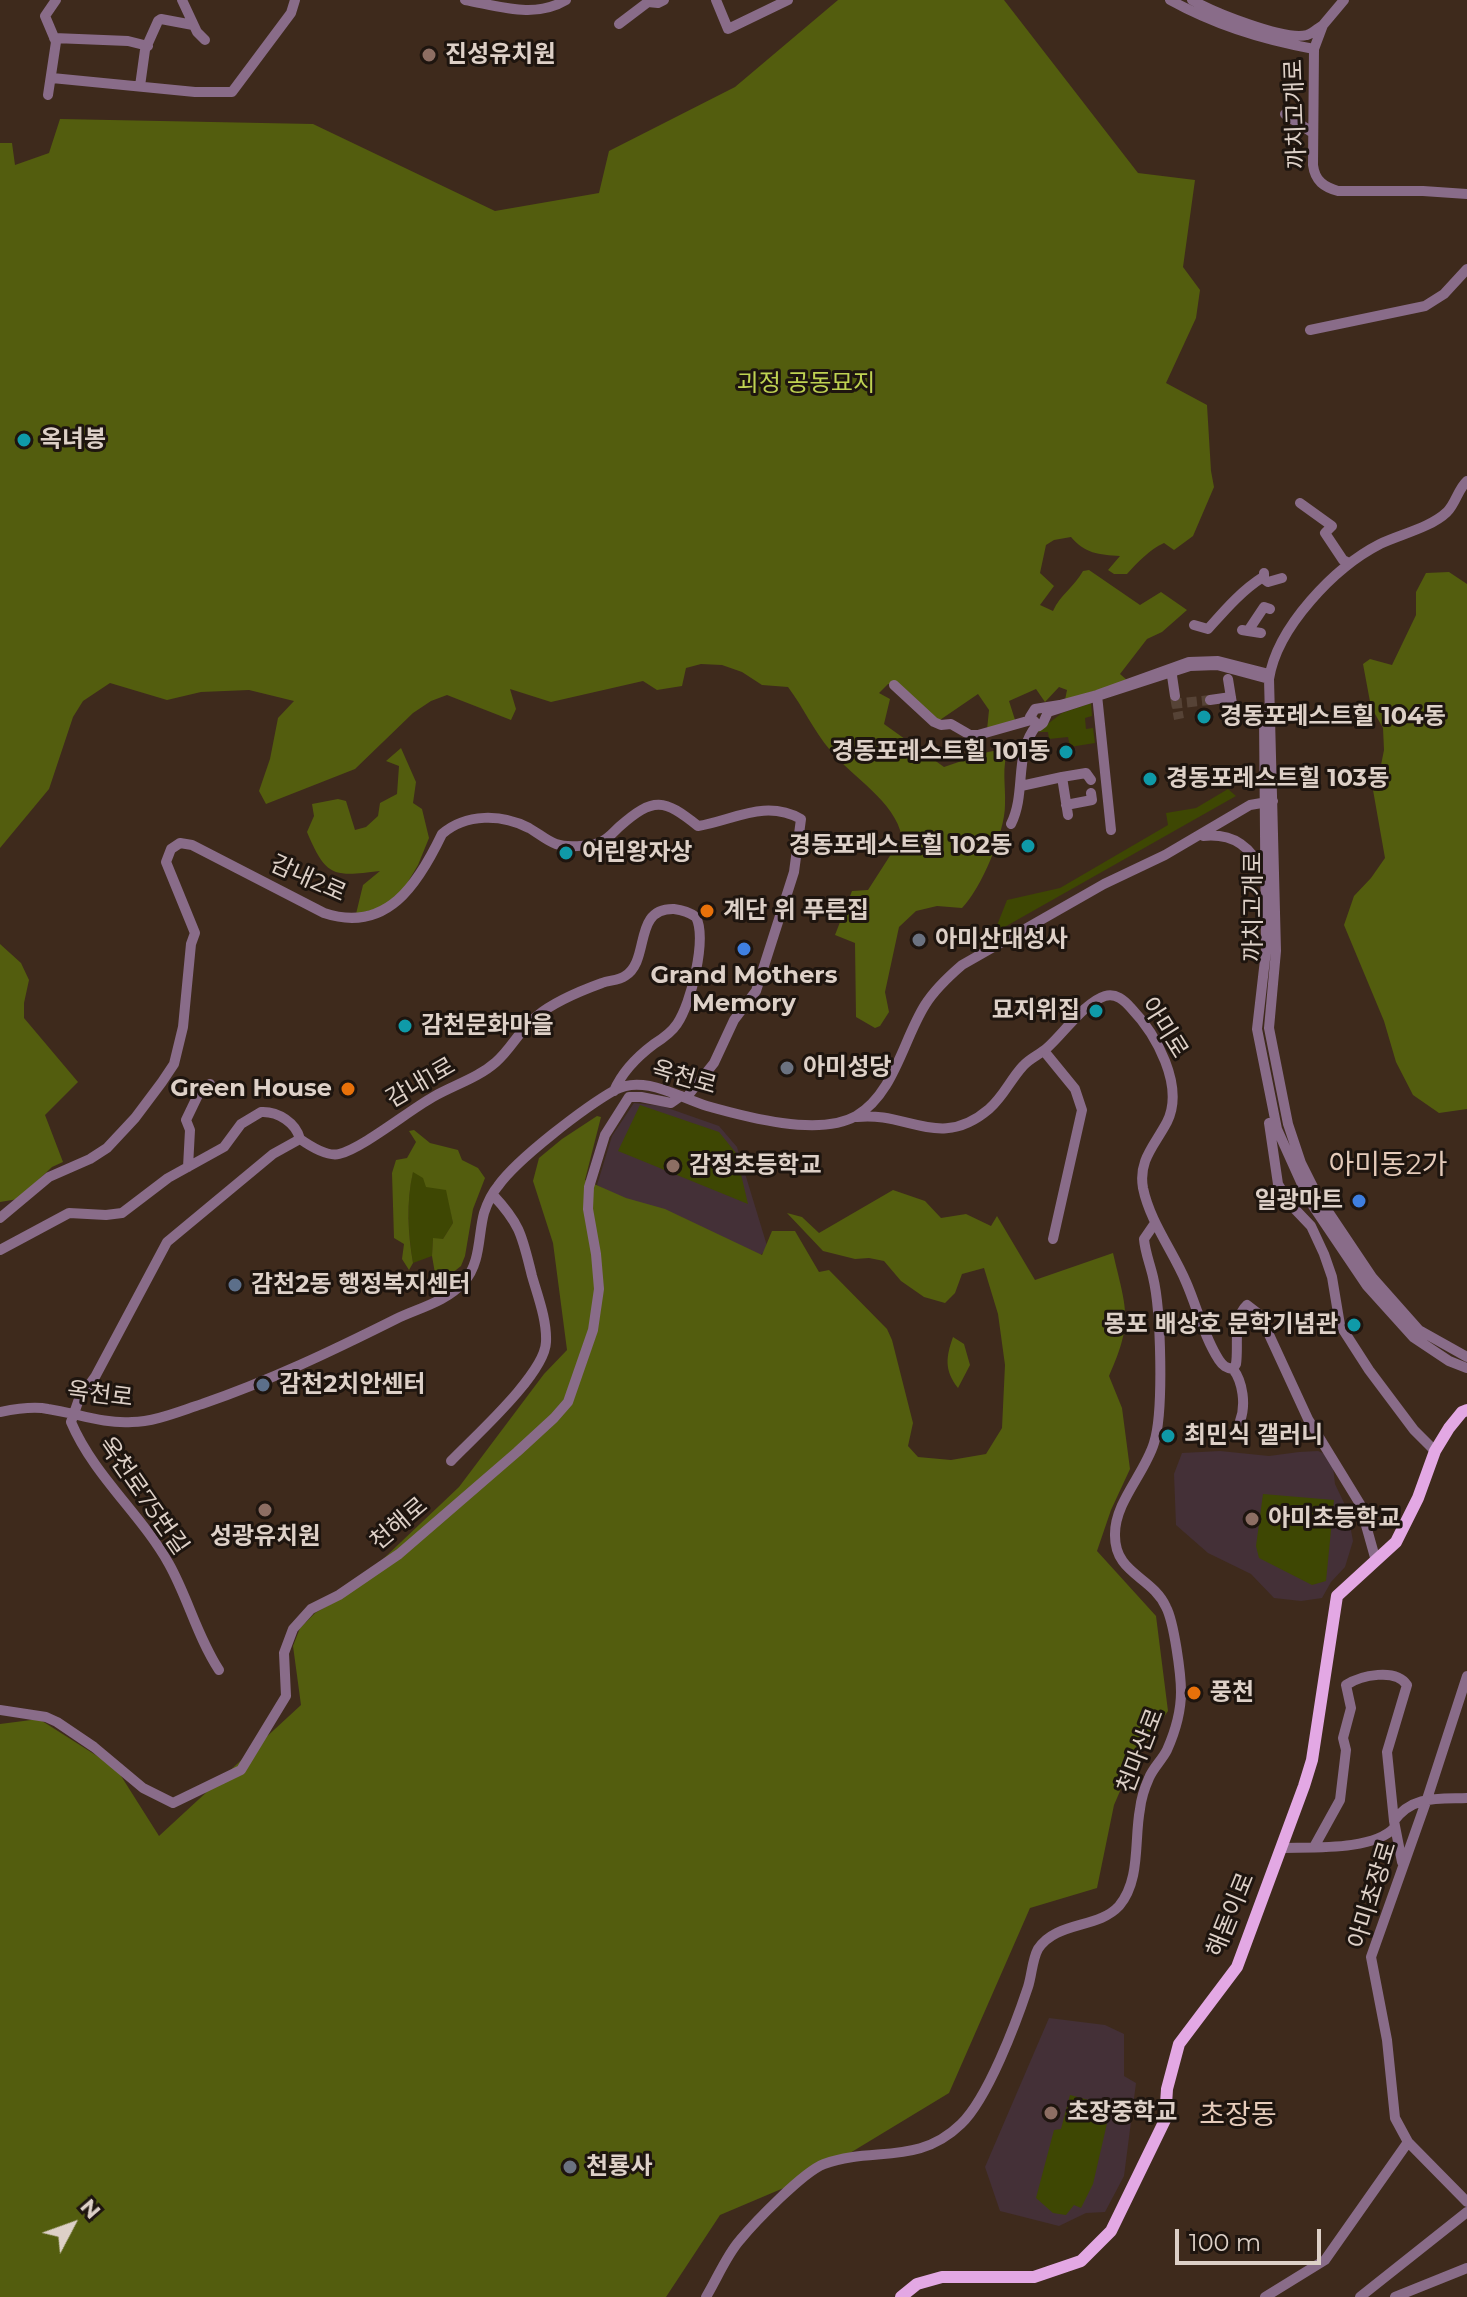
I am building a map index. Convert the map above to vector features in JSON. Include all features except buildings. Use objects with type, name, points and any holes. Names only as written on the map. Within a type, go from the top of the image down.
[{"type":"main road","name":"해돋이로","points":[[901,2297],[917,2284],[942,2277],[1034,2277],[1081,2261],[1103,2241],[1125,2206],[1165,2120],[1167,2089],[1179,2044],[1237,1967],[1281,1848],[1312,1760],[1331,1619],[1337,1596],[1396,1542],[1418,1498],[1435,1451],[1449,1428],[1467,1410]]},
{"type":"street","points":[[48,95],[56,42],[45,16],[56,0]]},
{"type":"street","points":[[182,0],[193,25],[205,40]]},
{"type":"street","points":[[52,78],[195,92],[232,92],[291,13],[295,0]]},
{"type":"street","points":[[465,0],[494,2],[519,11],[556,7],[566,0]]},
{"type":"street","points":[[619,24],[648,2],[664,0]]},
{"type":"street","points":[[716,0],[728,29],[788,0]]},
{"type":"street","points":[[1170,0],[1193,13],[1260,38],[1314,49]]},
{"type":"street","points":[[1192,0],[1264,29],[1293,35],[1308,35],[1323,25]]},
{"type":"street","name":"까치고개로","points":[[1344,0],[1323,25],[1314,49],[1314,173],[1328,188],[1353,192],[1467,194]]},
{"type":"street","points":[[140,86],[148,46],[161,19],[193,25]]},
{"type":"street","points":[[54,38],[128,41],[148,46]]},
{"type":"street","points":[[1285,114],[1313,133]]},
{"type":"street","points":[[1467,269],[1444,294],[1425,306],[1312,332],[1405,316],[1434,306],[1467,276]]},
{"type":"street","name":"까치고개로","points":[[1467,481],[1448,511],[1380,544],[1349,563],[1319,592],[1285,636],[1266,676],[1268,802],[1276,951],[1269,1028],[1288,1124],[1301,1163],[1317,1195],[1372,1277],[1419,1330],[1467,1357]]},
{"type":"street","points":[[1300,503],[1332,526],[1325,533],[1343,560],[1349,563]]},
{"type":"street","points":[[1194,625],[1208,629],[1222,617],[1240,592],[1264,574],[1268,582],[1282,578]]},
{"type":"street","points":[[1261,633],[1245,630],[1264,607],[1270,609]]},
{"type":"street","points":[[1011,824],[1018,810],[1025,745],[1034,722],[1031,714],[1035,709],[1095,696],[1169,672],[1189,662],[1218,661],[1266,676],[1266,951],[1257,1029],[1271,1109],[1309,1200],[1367,1286],[1413,1337],[1449,1361],[1467,1368]]},
{"type":"street","points":[[1169,672],[1173,697]]},
{"type":"street","points":[[1228,679],[1234,716]]},
{"type":"street","points":[[894,685],[934,722],[951,724],[970,735],[1034,722]]},
{"type":"street","points":[[1095,696],[1099,773],[1110,830]]},
{"type":"street","points":[[1210,700],[1231,697]]},
{"type":"street","points":[[1021,786],[1099,773]]},
{"type":"street","points":[[1062,777],[1067,810],[1092,800],[1091,793]]},
{"type":"street","points":[[854,1117],[871,1105],[880,1092],[925,1005],[946,978],[962,965],[1104,884],[1165,855],[1250,805],[1261,792],[1264,781]]},
{"type":"street","points":[[1250,805],[1268,802]]},
{"type":"street","name":"감내2로","points":[[0,1218],[49,1177],[107,1148],[135,1118],[174,1064],[183,1027],[191,944],[195,933],[166,862],[171,849],[180,843],[192,845],[324,913],[352,919],[382,913],[407,894],[442,834],[468,819],[478,817],[521,824],[561,846],[601,842],[655,803],[673,807],[698,826],[752,809],[792,814],[801,819],[794,872],[756,991],[734,1020],[714,1063],[683,1097]]},
{"type":"street","points":[[1197,837],[1216,835],[1237,840],[1253,854],[1267,880]]},
{"type":"street","name":"감내1로","points":[[0,1250],[69,1213],[122,1213],[168,1178],[224,1147],[241,1124],[261,1112],[280,1115],[299,1133],[300,1139],[323,1152],[340,1154],[433,1097],[486,1070],[500,1059],[518,1033],[537,1016],[576,993],[620,979],[631,971],[652,916],[666,909],[684,910],[696,917],[701,935],[684,1011],[672,1030],[634,1062],[614,1091]]},
{"type":"street","name":"아미로","points":[[854,1117],[870,1116],[940,1130],[967,1122],[989,1109],[1025,1064],[1073,1024],[1086,1006],[1106,996],[1119,997],[1138,1016],[1169,1068],[1173,1089],[1174,1102],[1144,1162],[1143,1189],[1155,1223],[1185,1279],[1216,1355],[1221,1364],[1233,1369],[1241,1379],[1243,1415],[1240,1421]]},
{"type":"street","points":[[1044,1051],[1075,1089],[1082,1110],[1053,1239]]},
{"type":"street","points":[[188,1167],[190,1130],[186,1120],[199,1093],[210,1084]]},
{"type":"street","name":"옥천로","points":[[0,1412],[40,1408],[103,1421],[134,1423],[181,1411],[298,1367],[432,1304],[457,1288],[471,1271],[484,1213],[508,1174],[622,1087],[641,1085],[706,1105],[776,1121],[820,1125],[854,1117]]},
{"type":"street","points":[[880,1092],[883,1110],[893,1120]]},
{"type":"street","name":"천해로","points":[[0,1710],[46,1717],[57,1722],[94,1747],[143,1788],[173,1803],[241,1770],[286,1696],[284,1653],[293,1629],[311,1609],[339,1595],[399,1554],[517,1452],[568,1402],[593,1330],[599,1289],[588,1209],[589,1187],[605,1135],[629,1097],[671,1103],[683,1097]]},
{"type":"street","points":[[1271,1109],[1269,1118],[1278,1184],[1290,1204],[1311,1226],[1324,1254],[1332,1277],[1340,1325],[1414,1430],[1435,1451]]},
{"type":"street","points":[[75,1415],[79,1399],[95,1377],[167,1242],[273,1154],[300,1139]]},
{"type":"street","points":[[451,1461],[508,1402],[542,1360],[546,1343],[543,1314],[519,1225],[493,1195]]},
{"type":"street","name":"천마산로","points":[[706,2297],[738,2241],[820,2165],[902,2153],[939,2142],[964,2122],[1013,2031],[1036,1952],[1045,1940],[1060,1931],[1103,1918],[1119,1905],[1131,1884],[1140,1810],[1149,1777],[1167,1751],[1178,1720],[1181,1691],[1167,1607],[1152,1587],[1128,1570],[1116,1552],[1114,1536],[1116,1520],[1154,1444],[1157,1428],[1157,1312],[1154,1279],[1144,1239],[1155,1223]]},
{"type":"street","name":"아미로","points":[[1233,1369],[1238,1351],[1239,1314],[1247,1305],[1260,1315],[1308,1419],[1360,1504],[1376,1561]]},
{"type":"street","name":"옥천로75번길","points":[[75,1415],[71,1422],[90,1459],[130,1506],[168,1563],[196,1629],[219,1670]]},
{"type":"street","points":[[1314,1847],[1340,1800],[1346,1750],[1343,1738],[1351,1708],[1346,1685],[1373,1674],[1402,1679],[1407,1685],[1387,1752],[1403,1864]]},
{"type":"street","name":"아미초장로","points":[[1467,1676],[1371,1957],[1387,2040],[1395,2118],[1408,2142],[1467,2202]]},
{"type":"street","points":[[1281,1848],[1335,1847],[1384,1837],[1404,1808],[1427,1799],[1467,1798]]},
{"type":"street","points":[[1265,2297],[1325,2260],[1408,2142]]},
{"type":"street","points":[[1360,2297],[1467,2212]]},
{"type":"street","points":[[1395,2297],[1467,2268]]},
{"type":"shaded area","name":"감정초등학교","points":[[634,1103],[662,1106],[719,1126],[737,1147],[768,1249],[759,1256],[634,1209],[597,1185],[612,1136]]},
{"type":"shaded area","points":[[1220,1451],[1269,1456],[1318,1451],[1325,1454],[1333,1467],[1335,1484],[1347,1509],[1353,1541],[1345,1567],[1322,1598],[1301,1601],[1274,1598],[1251,1574],[1208,1553],[1176,1525],[1174,1474],[1182,1453]]},
{"type":"shaded area","points":[[1049,2018],[1105,2025],[1124,2034],[1124,2076],[1136,2083],[1124,2176],[1105,2212],[1086,2213],[1059,2226],[1000,2211],[985,2167]]},
{"type":"green space","name":"괴정 공동묘지","points":[[838,0],[1004,0],[1138,173],[1195,180],[1183,267],[1200,290],[1196,318],[1166,383],[1207,405],[1214,487],[1193,536],[1174,550],[1164,543],[1127,574],[1114,574],[1108,570],[1120,556],[1092,552],[1071,537],[1046,545],[1040,573],[1054,586],[1040,605],[1053,611],[1083,571],[1089,570],[1140,605],[1161,592],[1187,610],[1162,632],[1147,639],[1120,674],[1128,681],[1065,700],[1067,690],[1059,687],[1045,702],[1036,689],[1009,701],[1016,723],[987,730],[989,710],[978,694],[937,722],[899,685],[888,684],[879,693],[890,699],[884,724],[944,767],[1009,748],[1004,769],[1004,816],[984,874],[962,908],[937,906],[916,911],[899,927],[885,992],[889,1012],[880,1026],[875,1028],[856,1017],[855,943],[835,935],[852,891],[868,890],[902,837],[898,824],[882,801],[830,750],[788,687],[762,685],[742,672],[722,665],[701,664],[686,668],[682,686],[657,690],[643,681],[551,702],[510,689],[516,709],[511,720],[447,695],[413,713],[355,769],[266,804],[259,791],[270,759],[278,718],[294,701],[249,690],[201,692],[167,700],[110,683],[83,701],[73,717],[49,789],[0,848],[0,143],[12,143],[15,165],[49,153],[60,119],[313,124],[495,211],[599,193],[609,151],[735,87]]},
{"type":"green space","points":[[1449,572],[1467,584],[1467,1109],[1439,1113],[1413,1095],[1396,1062],[1384,1021],[1344,925],[1354,896],[1385,858],[1373,790],[1384,750],[1383,728],[1371,707],[1363,664],[1370,659],[1392,665],[1416,615],[1416,592],[1426,573]]},
{"type":"green space","points":[[1091,703],[1092,716],[1085,718],[1086,729],[1093,728],[1095,743],[1070,747],[1068,737],[1049,739],[1048,732],[1037,732],[1062,713]]},
{"type":"green space","points":[[401,748],[416,782],[413,803],[422,809],[429,838],[403,890],[384,907],[356,914],[363,885],[380,871],[351,874],[333,871],[326,866],[307,832],[314,816],[312,804],[338,799],[346,801],[355,830],[366,827],[378,816],[380,803],[397,794],[399,766],[386,761]]},
{"type":"green space","points":[[1228,789],[1236,796],[994,933],[1007,900],[1060,888],[1168,825],[1166,813],[1196,808]]},
{"type":"green space","points":[[0,944],[21,963],[29,980],[24,1018],[78,1082],[45,1115],[63,1162],[52,1167],[18,1199],[0,1202]]},
{"type":"green space","points":[[640,1105],[719,1132],[736,1153],[748,1204],[618,1151]]},
{"type":"green space","points":[[597,1116],[601,1117],[585,1180],[626,1198],[665,1209],[762,1255],[772,1231],[795,1231],[819,1272],[829,1270],[887,1329],[913,1423],[908,1446],[918,1457],[951,1460],[986,1454],[1002,1428],[1005,1365],[998,1314],[984,1268],[962,1274],[955,1293],[945,1303],[924,1297],[901,1281],[884,1261],[855,1259],[823,1251],[787,1213],[802,1217],[819,1233],[893,1190],[925,1201],[941,1218],[966,1214],[991,1226],[997,1216],[1035,1280],[1113,1253],[1124,1302],[1125,1328],[1109,1376],[1122,1408],[1130,1469],[1097,1551],[1156,1616],[1168,1711],[1133,1761],[1114,1805],[1097,1888],[1030,1908],[949,2093],[812,2176],[720,2215],[666,2297],[0,2297],[0,1724],[39,1719],[116,1768],[159,1836],[301,1705],[293,1646],[300,1628],[315,1613],[343,1597],[459,1487],[544,1374],[567,1350],[553,1243],[533,1181],[539,1158]]},
{"type":"green space","points":[[414,1130],[430,1143],[458,1150],[462,1160],[478,1168],[485,1178],[473,1209],[461,1266],[437,1285],[432,1256],[433,1238],[443,1239],[453,1223],[446,1190],[426,1187],[423,1178],[413,1172],[408,1218],[413,1263],[409,1270],[402,1259],[404,1244],[394,1238],[392,1173],[396,1160],[407,1158],[416,1142],[409,1131]]},
{"type":"green space","points":[[413,1171],[447,1190],[453,1223],[443,1239],[433,1239],[432,1256],[413,1263],[408,1217]]},
{"type":"green space","points":[[953,1337],[964,1344],[970,1365],[958,1388],[950,1375],[948,1363]]},
{"type":"green space","points":[[1263,1494],[1334,1500],[1326,1581],[1312,1585],[1259,1558],[1256,1546]]},
{"type":"green space","points":[[1070,2095],[1111,2106],[1093,2184],[1081,2208],[1074,2205],[1066,2215],[1053,2213],[1036,2198],[1054,2130],[1061,2129]]},
{"type":"tunnel","points":[[1175,697],[1179,719]]},
{"type":"tunnel","points":[[1172,704],[1210,700]]},
{"type":"place","name":"진성유치원","points":[[429,55]]},
{"type":"place","name":"옥녀봉","points":[[24,440]]},
{"type":"place","name":"경동포레스트힐 104동","points":[[1204,717]]},
{"type":"place","name":"경동포레스트힐 101동","points":[[1066,752]]},
{"type":"place","name":"경동포레스트힐 103동","points":[[1150,779]]},
{"type":"place","name":"경동포레스트힐 102동","points":[[1028,846]]},
{"type":"place","name":"어린왕자상","points":[[566,853]]},
{"type":"place","name":"계단 위 푸른집","points":[[707,911]]},
{"type":"place","name":"아미산대성사","points":[[919,940]]},
{"type":"place","name":"Grand Mothers Memory","points":[[744,949]]},
{"type":"place","name":"묘지위집","points":[[1096,1011]]},
{"type":"place","name":"감천문화마을","points":[[405,1026]]},
{"type":"place","name":"아미성당","points":[[787,1068]]},
{"type":"place","name":"Green House","points":[[348,1089]]},
{"type":"place","name":"감정초등학교","points":[[673,1166]]},
{"type":"place","name":"일광마트","points":[[1359,1201]]},
{"type":"place","name":"감천2동 행정복지센터","points":[[235,1285]]},
{"type":"place","name":"몽포 배상호 문학기념관","points":[[1354,1325]]},
{"type":"place","name":"감천2치안센터","points":[[263,1385]]},
{"type":"place","name":"최민식 갤러니","points":[[1168,1436]]},
{"type":"place","name":"성광유치원","points":[[265,1510]]},
{"type":"place","name":"아미초등학교","points":[[1252,1519]]},
{"type":"place","name":"풍천","points":[[1194,1693]]},
{"type":"place","name":"초장중학교","points":[[1051,2113]]},
{"type":"place","name":"천룡사","points":[[570,2167]]},
{"type":"district","name":"아미동2가","points":[[1388,1166]]},
{"type":"district","name":"초장동","points":[[1238,2116]]}]
